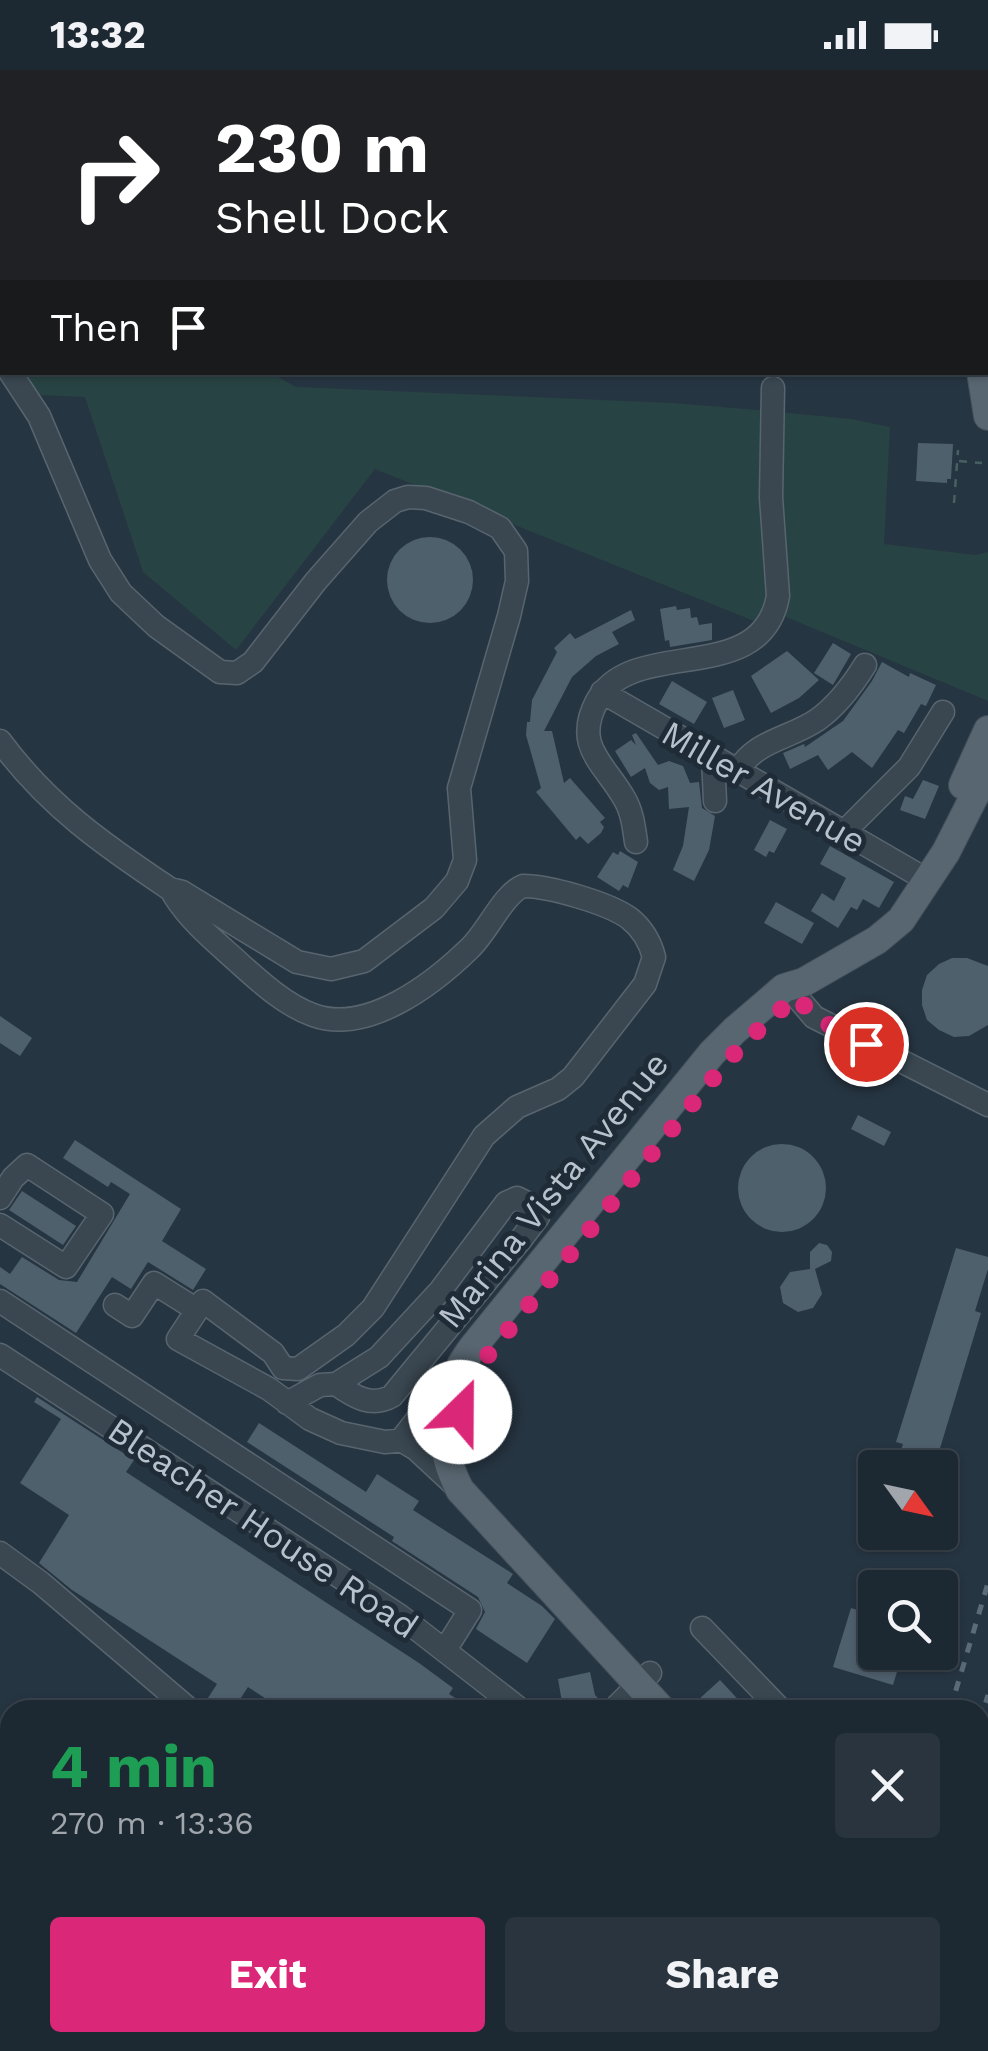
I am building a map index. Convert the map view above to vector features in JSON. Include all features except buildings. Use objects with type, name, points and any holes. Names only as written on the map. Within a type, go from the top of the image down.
[{"type":"main road","points":[[981,375],[988,416]]},
{"type":"main road","points":[[927,880],[942,833],[988,730]]},
{"type":"main road","name":"Marina Vista Avenue","points":[[647,1700],[460,1490],[446,1458],[449,1435],[468,1383],[742,1045],[800,989],[901,920],[946,852],[988,768]]},
{"type":"main road","name":"Marina Vista Avenue","points":[[647,1700],[479,1488],[449,1435],[445,1402],[461,1364],[712,1054],[784,988],[800,989]]},
{"type":"street","points":[[0,741],[52,802],[170,889],[297,962],[331,969],[364,961],[434,908],[457,881],[465,860],[460,788],[517,581],[516,551],[500,528],[426,498],[396,500],[368,522],[252,662],[237,673],[220,672],[156,626],[121,593],[100,560],[39,416],[12,375]]},
{"type":"street","points":[[636,842],[624,798],[594,757],[590,743],[592,711],[613,680],[629,671],[713,657],[731,650],[767,626],[775,612],[778,596],[771,498],[772,388]]},
{"type":"street","points":[[737,772],[752,751],[817,720],[838,702],[864,666]]},
{"type":"street","name":"Miller Avenue","points":[[602,692],[927,880]]},
{"type":"street","points":[[844,832],[909,767],[942,712]]},
{"type":"street","points":[[714,758],[716,802]]},
{"type":"street","points":[[170,889],[190,916],[243,966],[288,1002],[332,1019],[371,1013],[402,1000],[466,953],[508,897],[523,886],[551,890],[619,913],[643,933],[654,958],[645,984],[573,1077],[558,1090],[517,1106],[484,1136],[373,1308],[346,1335],[298,1369],[283,1368]]},
{"type":"street","points":[[800,989],[814,1017],[988,1105]]},
{"type":"street","points":[[0,1198],[27,1165],[102,1214],[66,1268],[0,1225]]},
{"type":"street","points":[[278,1396],[336,1384],[380,1357],[470,1254],[506,1204],[517,1198],[535,1207],[538,1217],[392,1396],[384,1401],[364,1400],[336,1384]]},
{"type":"street","points":[[115,1304],[132,1316],[154,1283],[197,1310]]},
{"type":"street","points":[[0,1301],[203,1461],[412,1597],[470,1610],[453,1636]]},
{"type":"street","points":[[278,1396],[283,1368],[274,1353],[203,1301],[178,1339],[278,1396],[310,1419],[373,1441],[449,1435]]},
{"type":"street","name":"Bleacher House Road","points":[[0,1355],[203,1461],[412,1597],[512,1700]]},
{"type":"street","points":[[401,1440],[461,1364]]},
{"type":"street","points":[[401,1440],[460,1490]]},
{"type":"street","points":[[0,1552],[41,1582],[178,1700]]},
{"type":"street","points":[[702,1628],[771,1700]]},
{"type":"path","points":[[954,503],[958,450]]},
{"type":"path","points":[[956,461],[982,463]]},
{"type":"green space","points":[[20,375],[261,375],[278,377],[296,387],[673,403],[771,411],[774,596],[759,623],[375,469],[236,650],[143,572],[85,397],[39,395]]},
{"type":"green space","points":[[778,412],[890,427],[884,544],[975,555],[988,552],[988,701],[779,614]]},
{"type":"railway","points":[[953,1700],[988,1583]]},
{"type":"railway","points":[[987,1700],[988,1695]]},
{"type":"route","points":[[460,1412],[468,1383],[480,1365],[719,1071],[766,1022],[796,996],[814,1017],[866,1044]]}]
